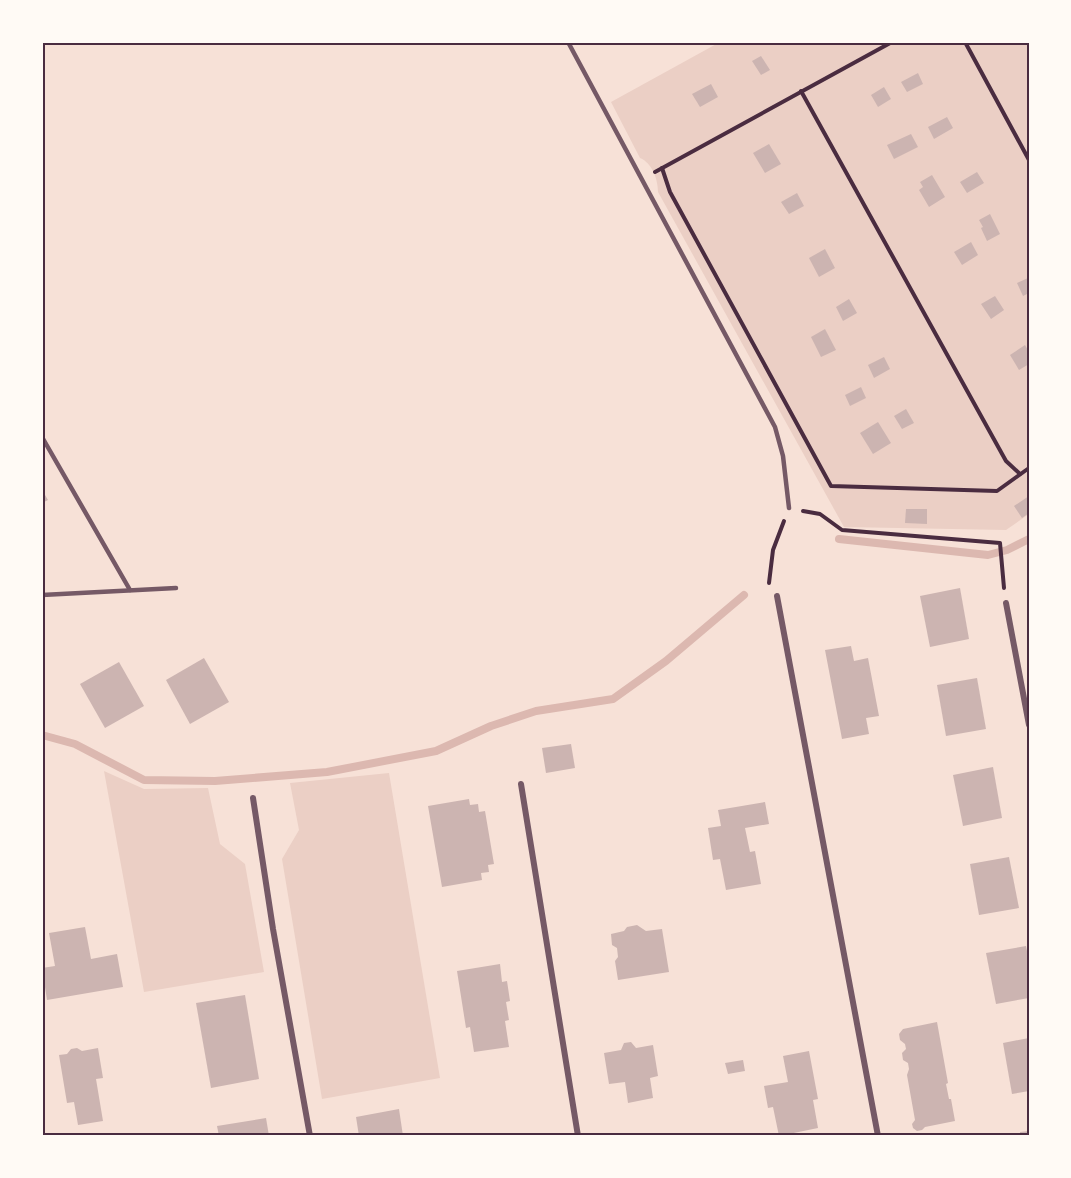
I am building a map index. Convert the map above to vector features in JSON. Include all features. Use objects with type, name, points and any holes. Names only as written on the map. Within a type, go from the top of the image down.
[{"type":"street","points":[[777,596],[878,1136]]},
{"type":"street","points":[[1006,603],[1029,725]]},
{"type":"street","points":[[521,784],[578,1136]]},
{"type":"street","points":[[253,798],[273,929],[310,1136]]},
{"type":"lane","points":[[568,42],[775,427],[783,456],[789,508]]},
{"type":"lane","points":[[42,437],[130,590]]},
{"type":"lane","points":[[42,595],[176,588]]},
{"type":"path","points":[[640,177],[662,168],[892,42]]},
{"type":"path","points":[[965,42],[1029,160]]},
{"type":"path","points":[[801,91],[1006,461],[1020,474]]},
{"type":"path","points":[[662,168],[670,192],[831,486],[997,490],[1029,468]]},
{"type":"path","points":[[777,596],[768,585],[769,570],[773,550],[789,508],[820,514],[842,530],[1000,543],[1006,603]]},
{"type":"shaded area","points":[[720,42],[1029,42],[1029,514],[1006,530],[844,527],[658,192],[654,172],[640,158],[611,102]]},
{"type":"shaded area","points":[[104,771],[144,789],[208,788],[220,844],[245,864],[264,972],[144,992]]},
{"type":"shaded area","points":[[389,773],[440,1078],[322,1099],[282,859],[299,830],[290,783]]},
{"type":"building","points":[[761,56],[770,70],[761,75],[752,61]]},
{"type":"building","points":[[918,73],[923,84],[907,92],[901,82]]},
{"type":"building","points":[[711,84],[718,97],[700,107],[692,94]]},
{"type":"building","points":[[884,87],[891,99],[878,107],[871,95]]},
{"type":"building","points":[[947,117],[953,128],[934,139],[928,127]]},
{"type":"building","points":[[911,134],[918,147],[894,159],[887,145]]},
{"type":"building","points":[[769,144],[781,164],[765,173],[753,153]]},
{"type":"building","points":[[977,172],[984,183],[967,193],[960,182]]},
{"type":"building","points":[[932,175],[945,197],[929,207],[919,190],[923,187],[920,182]]},
{"type":"building","points":[[797,193],[804,206],[789,214],[781,202]]},
{"type":"building","points":[[990,214],[1000,234],[987,241],[979,220]]},
{"type":"building","points":[[971,242],[978,255],[962,265],[954,252]]},
{"type":"building","points":[[825,249],[835,268],[819,277],[809,258]]},
{"type":"building","points":[[1028,278],[1029,293],[1023,296],[1017,283]]},
{"type":"building","points":[[995,296],[1004,310],[991,319],[981,304]]},
{"type":"building","points":[[849,299],[857,313],[843,321],[836,307]]},
{"type":"building","points":[[825,329],[836,350],[821,357],[811,337]]},
{"type":"building","points":[[1025,345],[1029,352],[1029,364],[1019,370],[1010,355]]},
{"type":"building","points":[[884,357],[890,369],[874,378],[868,365]]},
{"type":"building","points":[[861,387],[866,398],[850,406],[845,395]]},
{"type":"building","points":[[906,409],[914,423],[902,429],[894,416]]},
{"type":"building","points":[[878,422],[891,443],[873,454],[860,433]]},
{"type":"building","points":[[42,490],[48,500],[42,503]]},
{"type":"building","points":[[1029,496],[1029,513],[1022,518],[1014,506]]},
{"type":"building","points":[[906,509],[927,509],[927,524],[905,523]]},
{"type":"building","points":[[960,588],[969,639],[930,647],[920,596]]},
{"type":"building","points":[[851,646],[854,661],[868,658],[879,716],[866,718],[869,734],[842,739],[825,650]]},
{"type":"building","points":[[204,658],[229,702],[190,724],[166,680]]},
{"type":"building","points":[[119,662],[144,706],[105,728],[80,684]]},
{"type":"building","points":[[977,678],[986,729],[946,736],[937,685]]},
{"type":"building","points":[[571,744],[575,768],[546,773],[542,748]]},
{"type":"building","points":[[993,767],[1002,818],[963,826],[953,775]]},
{"type":"building","points":[[469,799],[470,805],[478,804],[479,812],[485,811],[494,864],[488,865],[489,872],[481,873],[482,880],[442,887],[428,806]]},
{"type":"building","points":[[765,802],[769,824],[745,828],[750,852],[755,851],[761,884],[726,890],[720,859],[713,860],[708,828],[721,826],[718,810]]},
{"type":"building","points":[[1009,857],[1019,908],[979,915],[970,864]]},
{"type":"building","points":[[637,925],[646,931],[662,929],[669,972],[618,980],[615,961],[618,957],[617,948],[612,945],[611,934]]},
{"type":"building","points":[[85,927],[91,959],[117,954],[123,987],[47,1000],[42,968],[55,966],[49,933]]},
{"type":"building","points":[[1026,946],[1029,961],[1029,998],[996,1004],[986,953]]},
{"type":"building","points":[[500,964],[502,982],[507,981],[510,1001],[506,1002],[509,1020],[505,1021],[509,1047],[474,1052],[470,1027],[466,1028],[457,971]]},
{"type":"building","points":[[245,995],[259,1079],[211,1088],[196,1003]]},
{"type":"building","points":[[937,1022],[948,1083],[946,1084],[955,1121],[925,1127],[917,1131],[912,1124],[915,1120],[907,1075],[908,1063],[903,1060],[902,1053],[906,1049],[899,1034],[903,1029]]},
{"type":"building","points":[[1029,1038],[1029,1091],[1012,1094],[1003,1043]]},
{"type":"building","points":[[631,1042],[636,1048],[653,1045],[658,1076],[650,1078],[653,1098],[628,1103],[625,1082],[609,1084],[604,1053],[621,1050],[624,1043]]},
{"type":"building","points":[[77,1048],[82,1051],[98,1048],[103,1078],[96,1079],[103,1121],[78,1125],[74,1102],[67,1103],[59,1055],[67,1054],[71,1049]]},
{"type":"building","points":[[809,1051],[818,1099],[813,1100],[818,1128],[779,1136],[773,1107],[768,1108],[764,1086],[788,1082],[783,1056]]},
{"type":"building","points":[[743,1060],[745,1071],[728,1074],[725,1063]]},
{"type":"building","points":[[399,1109],[403,1136],[359,1136],[356,1117]]},
{"type":"building","points":[[266,1118],[269,1136],[219,1136],[217,1126]]},
{"type":"building","points":[[1029,1131],[1029,1136],[1020,1136],[1020,1132]]},
{"type":"waterway","points":[[839,539],[988,555],[1007,550],[1029,539]]},
{"type":"waterway","points":[[42,735],[75,744],[144,780],[215,781],[327,772],[436,751],[491,726],[536,711],[613,699],[666,661],[744,595]]}]
